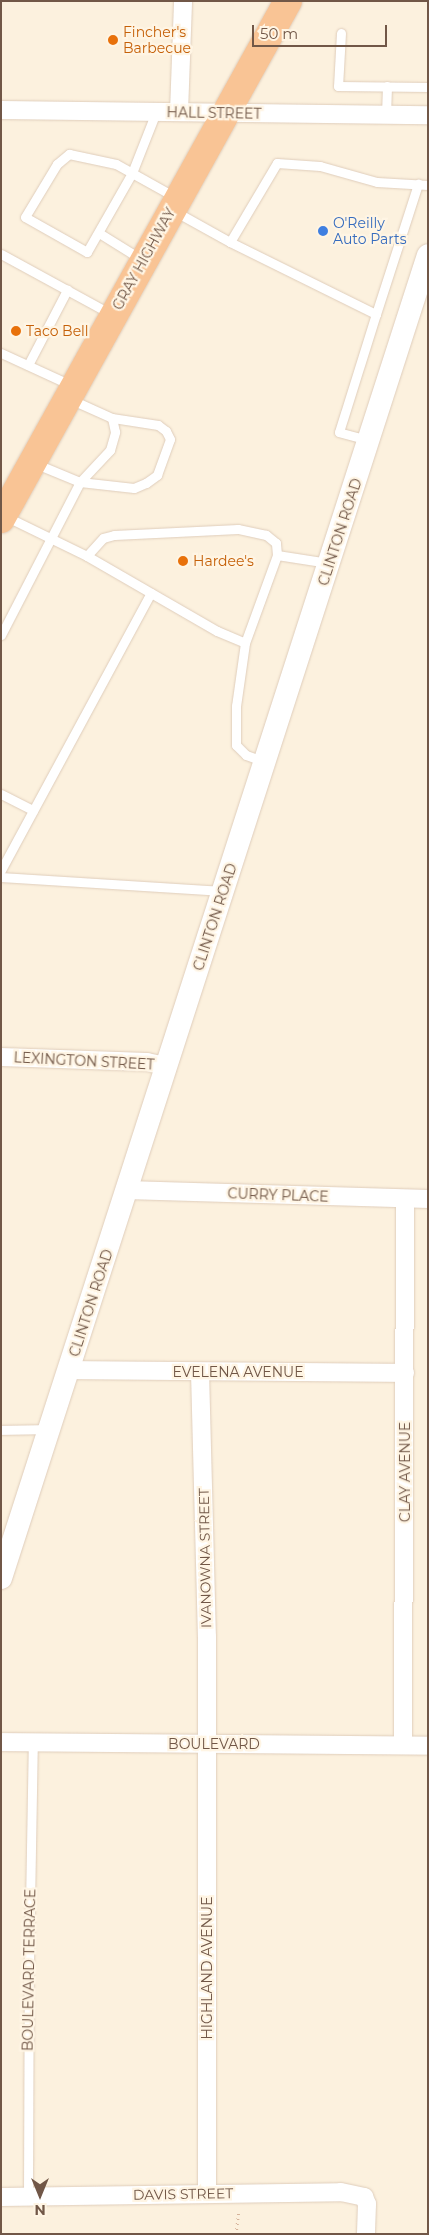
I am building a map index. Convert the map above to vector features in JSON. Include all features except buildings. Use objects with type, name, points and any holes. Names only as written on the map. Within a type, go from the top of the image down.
[{"type":"highway","name":"GRAY HIGHWAY","points":[[4,507],[32,462],[288,1]]},
{"type":"street","points":[[179,112],[183,1]]},
{"type":"street","name":"HALL STREET","points":[[1,110],[428,116]]},
{"type":"street","name":"CLINTON ROAD","points":[[1,1578],[70,1370],[166,1066],[330,564],[428,256]]},
{"type":"street","name":"LEXINGTON STREET","points":[[1,1057],[146,1062],[166,1066]]},
{"type":"street","name":"CURRY PLACE","points":[[127,1190],[428,1199]]},
{"type":"street","name":"CLAY AVENUE","points":[[403,1745],[405,1199]]},
{"type":"street","name":"EVELENA AVENUE","points":[[70,1370],[405,1373]]},
{"type":"street","name":"IVANOWNA STREET","points":[[200,1372],[207,1637],[207,1744]]},
{"type":"street","name":"BOULEVARD","points":[[1,1742],[428,1746]]},
{"type":"street","name":"HIGHLAND AVENUE","points":[[207,1744],[207,2193]]},
{"type":"street","name":"DAVIS STREET","points":[[1,2197],[341,2192],[364,2197],[366,2204],[366,2234]]},
{"type":"lane","points":[[341,33],[338,86],[428,87]]},
{"type":"lane","points":[[386,115],[387,86]]},
{"type":"lane","points":[[156,112],[132,174],[87,252],[25,217],[57,164],[69,154],[116,164],[132,174],[230,242],[376,314]]},
{"type":"lane","points":[[230,242],[277,163],[320,166],[377,182],[423,185],[376,314],[338,432],[369,440]]},
{"type":"lane","points":[[99,233],[144,260]]},
{"type":"lane","points":[[1,254],[113,315]]},
{"type":"lane","points":[[28,365],[67,290]]},
{"type":"lane","points":[[1,353],[28,365],[112,418],[158,425],[166,432],[170,439],[157,475],[134,488],[80,482],[32,462]]},
{"type":"lane","points":[[1,635],[80,482],[110,450],[115,432],[112,418]]},
{"type":"lane","points":[[4,507],[51,538],[87,556],[217,631],[246,643]]},
{"type":"lane","points":[[87,556],[103,538],[114,535],[238,529],[266,535],[276,543],[277,555],[246,643],[236,706],[236,745],[246,755],[265,762]]},
{"type":"lane","points":[[277,555],[330,564]]},
{"type":"lane","points":[[1,870],[5,853],[34,810],[151,593]]},
{"type":"lane","points":[[1,794],[34,810]]},
{"type":"lane","points":[[1,877],[223,891]]},
{"type":"lane","points":[[1,1430],[50,1429]]},
{"type":"lane","name":"BOULEVARD TERRACE","points":[[28,2197],[29,1973],[34,1742]]},
{"type":"path","points":[[236,2234],[241,2193]]},
{"type":"place","name":"Fincher's Barbecue","points":[[113,40]]},
{"type":"place","name":"O'Reilly Auto Parts","points":[[323,231]]},
{"type":"place","name":"Taco Bell","points":[[16,331]]},
{"type":"place","name":"Hardee's","points":[[183,561]]}]
